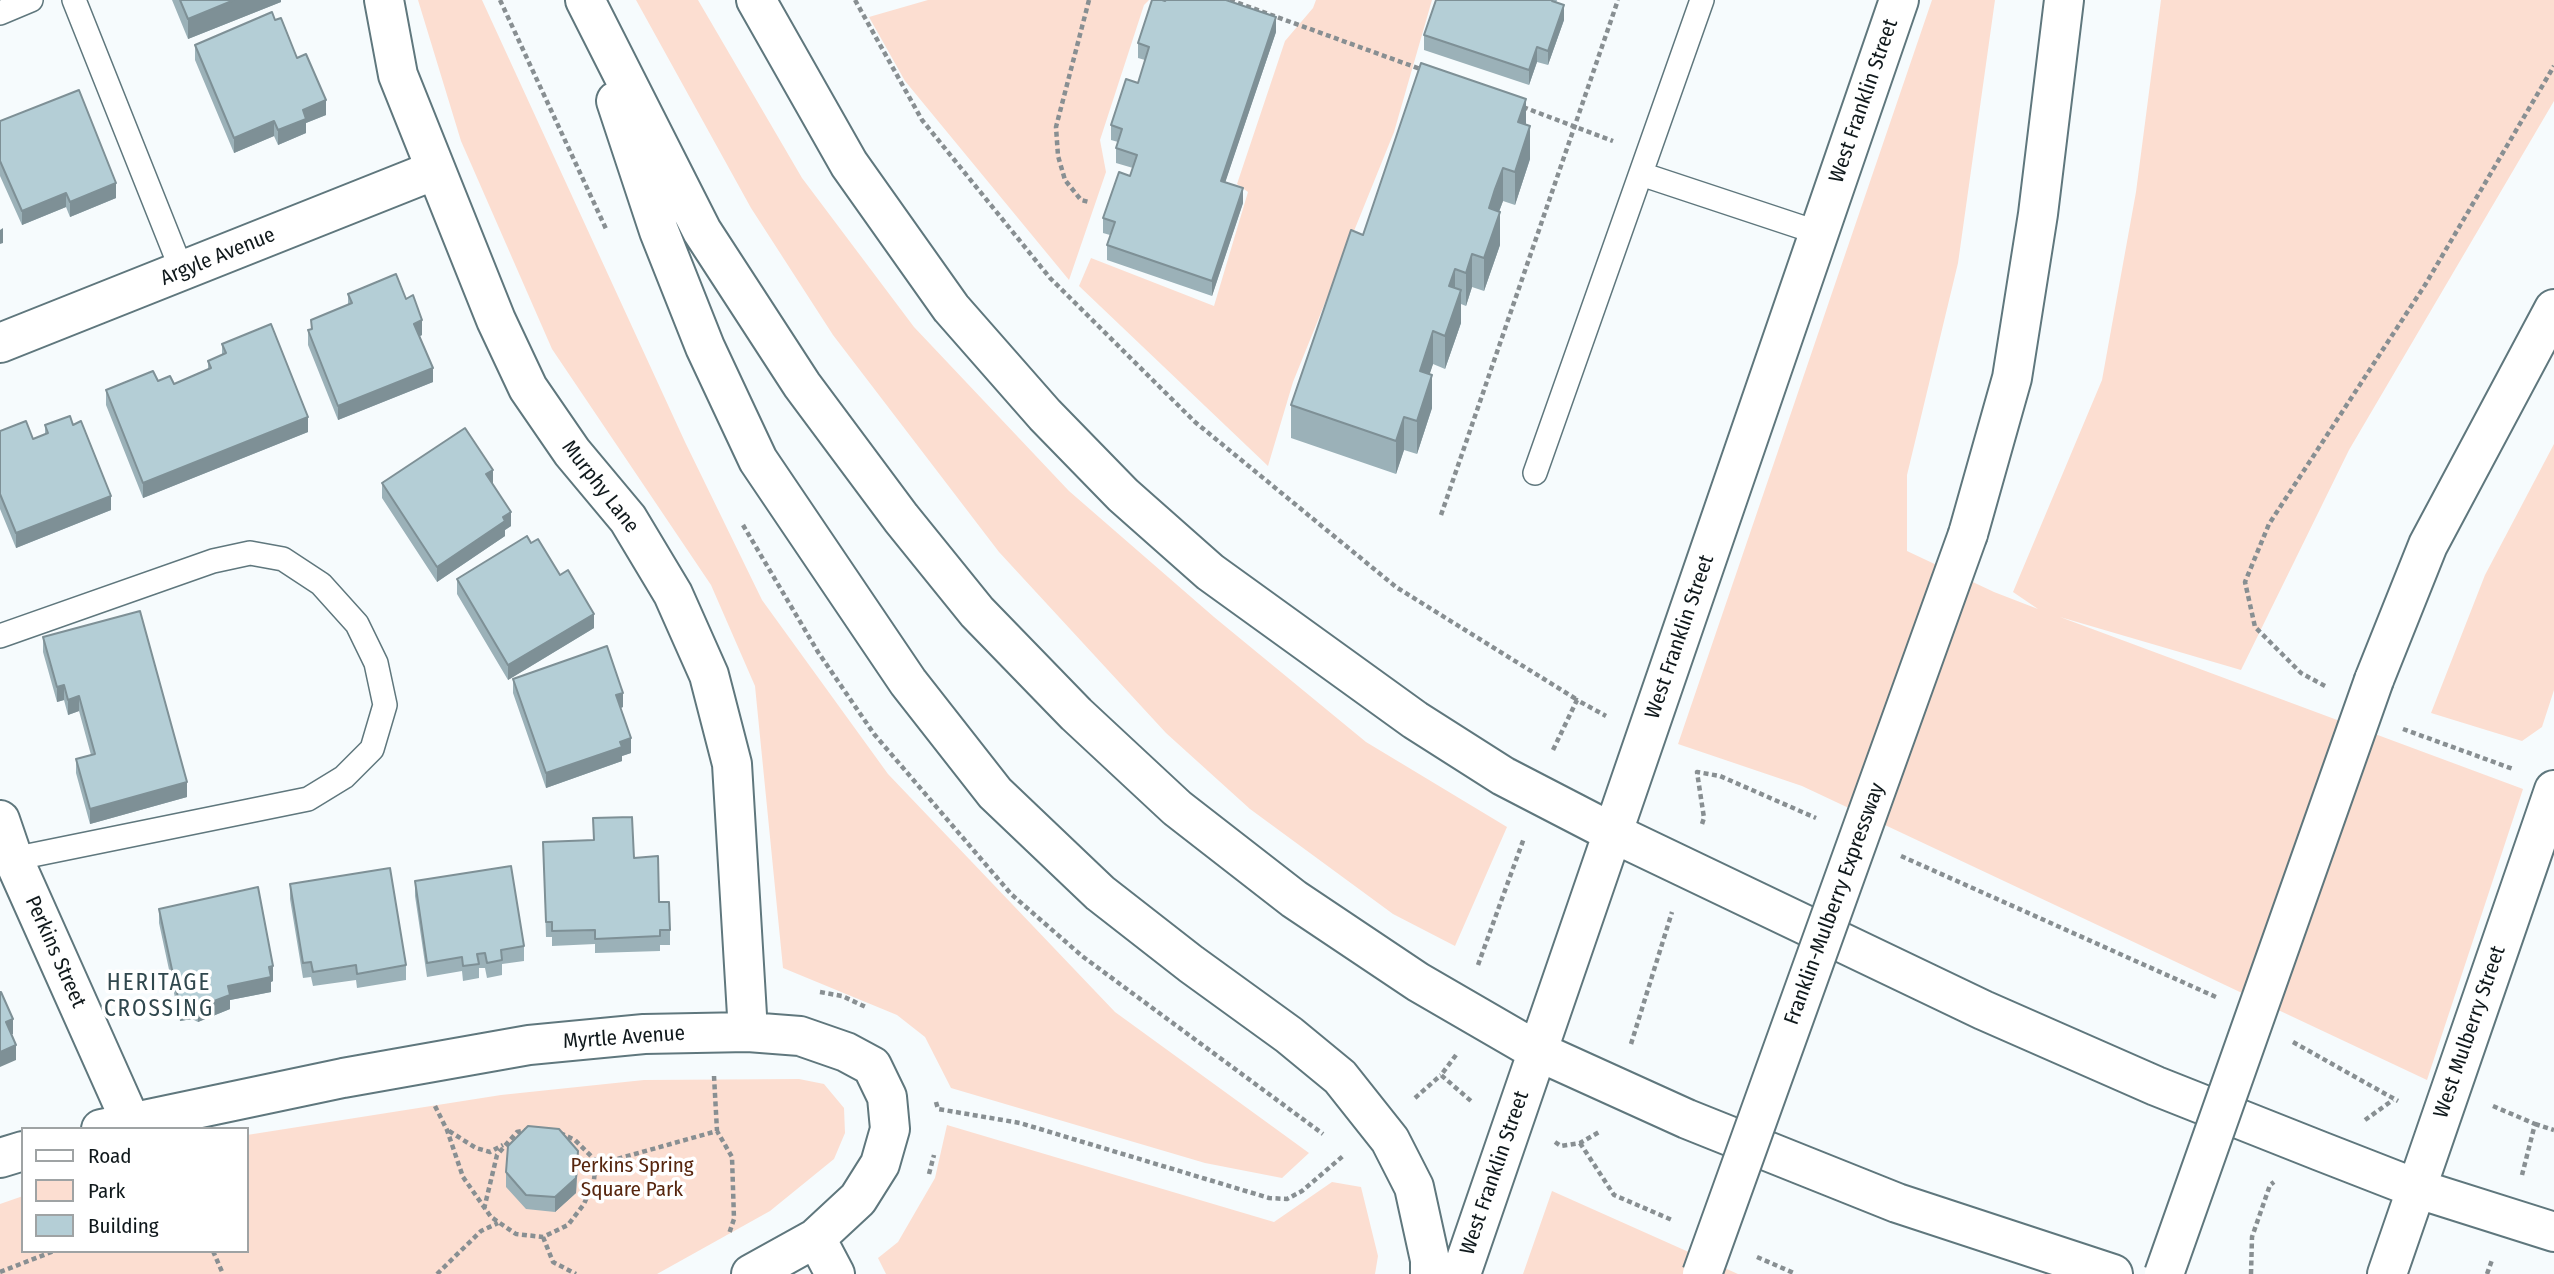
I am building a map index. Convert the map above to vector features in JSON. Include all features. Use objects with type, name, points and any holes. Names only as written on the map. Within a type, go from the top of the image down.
[{"type":"main road","name":"Murphy Lane","points":[[384,0],[398,75],[496,320],[528,388],[572,452],[628,519],[673,594],[709,676],[732,764],[748,1032]]},
{"type":"main road","points":[[756,0],[849,164],[951,308],[1045,415],[1123,495],[1210,572],[1404,712],[1503,776],[1613,833],[2008,1021],[2156,1086],[2415,1188],[2554,1232]]},
{"type":"main road","name":"West Franklin Street","points":[[1461,1274],[1899,0]]},
{"type":"main road","name":"Franklin-Mulberry Expressway","points":[[1702,1274],[1968,534],[2012,378],[2038,214],[2064,0]]},
{"type":"main road","points":[[587,4],[702,231],[803,385],[901,518],[977,612],[1076,714],[1198,825],[1294,899],[1418,982],[1537,1051],[1688,1119],[1897,1203],[2113,1274]]},
{"type":"main road","points":[[587,4],[633,159],[705,347],[758,460],[805,533],[908,682],[995,793],[1100,893],[1191,964],[1290,1034],[1339,1077],[1391,1140],[1415,1187],[1430,1260],[1430,1274]]},
{"type":"main road","name":"Argyle Avenue","points":[[0,343],[435,170]]},
{"type":"main road","points":[[2164,1274],[2374,680],[2428,545],[2554,309]]},
{"type":"main road","name":"West Mulberry Street","points":[[2387,1274],[2554,790]]},
{"type":"main road","name":"Perkins Street","points":[[0,820],[6,860],[116,1125]]},
{"type":"main road","name":"Myrtle Avenue","points":[[116,1125],[343,1078],[529,1045],[644,1034],[748,1032],[800,1036],[846,1052],[872,1066],[887,1097],[890,1129],[880,1164],[858,1199],[816,1238],[751,1274]]},
{"type":"main road","points":[[0,1158],[21,1152]]},
{"type":"main road","points":[[816,1238],[835,1274]]},
{"type":"lane","points":[[0,13],[31,0]]},
{"type":"lane","points":[[74,0],[182,271]]},
{"type":"lane","points":[[1535,473],[1702,0]]},
{"type":"lane","points":[[1641,174],[1819,233]]},
{"type":"lane","points":[[0,636],[213,561],[250,553],[283,559],[311,578],[357,624],[376,663],[385,705],[372,749],[344,777],[308,799],[6,860]]},
{"type":"path","points":[[855,0],[922,121],[1050,278],[1195,422],[1396,587],[1603,715]]},
{"type":"path","points":[[1089,0],[1056,128],[1058,156],[1065,180],[1081,200],[1089,202]]},
{"type":"path","points":[[1230,0],[1434,75]]},
{"type":"path","points":[[1441,515],[1618,0]]},
{"type":"path","points":[[2335,692],[2301,673],[2255,627],[2245,582],[2269,524],[2425,285],[2554,66]]},
{"type":"path","points":[[1511,103],[1620,143]]},
{"type":"path","points":[[1558,734],[1577,700]]},
{"type":"path","points":[[2391,723],[2433,742],[2518,770]]},
{"type":"path","points":[[1704,818],[1698,772],[1720,776],[1821,821]]},
{"type":"path","points":[[1480,957],[1524,838]]},
{"type":"path","points":[[1897,854],[2201,989],[2225,1003]]},
{"type":"path","points":[[1636,1029],[1656,962]]},
{"type":"path","points":[[814,991],[842,996],[871,1010]]},
{"type":"path","points":[[2285,1037],[2393,1100],[2372,1114]]},
{"type":"path","points":[[1426,1088],[1455,1057]]},
{"type":"path","points":[[713,1067],[717,1131],[732,1157],[735,1190],[734,1219],[726,1243]]},
{"type":"path","points":[[1441,1075],[1470,1100]]},
{"type":"path","points":[[936,1099],[938,1109],[1020,1123],[1269,1198],[1287,1199],[1302,1191],[1342,1156]]},
{"type":"path","points":[[435,1105],[447,1130],[463,1177],[484,1209],[516,1234],[543,1237],[568,1225],[584,1204],[594,1180],[596,1161]]},
{"type":"path","points":[[2497,1105],[2535,1124],[2554,1130]]},
{"type":"path","points":[[2523,1171],[2535,1124]]},
{"type":"path","points":[[484,1209],[492,1168],[504,1145],[517,1132],[536,1129]]},
{"type":"path","points":[[447,1130],[469,1145],[490,1152],[504,1145]]},
{"type":"path","points":[[554,1130],[575,1140],[596,1161]]},
{"type":"path","points":[[596,1161],[617,1159],[717,1131]]},
{"type":"path","points":[[1561,1146],[1580,1143],[1600,1134]]},
{"type":"path","points":[[2251,1274],[2252,1237],[2270,1185]]},
{"type":"path","points":[[437,1274],[481,1231],[499,1222]]},
{"type":"path","points":[[543,1237],[553,1262],[576,1274]]},
{"type":"path","points":[[0,1272],[49,1253]]},
{"type":"path","points":[[214,1253],[223,1274]]},
{"type":"path","points":[[2487,1274],[2490,1265]]},
{"type":"green space","points":[[418,0],[482,0],[685,442],[762,600],[888,774],[1115,1012],[1309,1153],[1282,1178],[1205,1163],[951,1088],[925,1037],[897,1015],[783,968],[755,686],[711,585],[552,349],[461,141]]},
{"type":"green space","points":[[636,0],[698,0],[802,178],[914,327],[1069,491],[1214,617],[1366,742],[1507,827],[1455,946],[1393,914],[1250,809],[1166,733],[999,552],[833,335],[751,208]]},
{"type":"green space","points":[[928,0],[1149,0],[1144,5],[1100,140],[1106,172],[1069,280],[905,81],[869,17]]},
{"type":"green space","points":[[1316,0],[1432,0],[1394,132],[1293,382],[1268,466],[1079,286],[1091,258],[1214,306],[1248,192],[1237,184],[1285,41],[1313,8]]},
{"type":"green space","points":[[1932,0],[1995,0],[1958,263],[1907,475],[1907,551],[1994,592],[2038,609],[2013,592],[2102,380],[2136,192],[2161,0],[2554,0],[2554,101],[2349,450],[2241,670],[2060,617],[2523,789],[2427,1080],[1802,786],[1678,744]]},
{"type":"green space","points":[[2554,444],[2554,690],[2542,727],[2522,741],[2431,713],[2485,575]]},
{"type":"green space","name":"Perkins Spring Square Park","points":[[799,1079],[824,1084],[844,1108],[845,1133],[834,1159],[770,1211],[657,1274],[0,1274],[0,1204],[21,1197],[21,1253],[248,1253],[248,1135],[501,1095],[644,1080]]},
{"type":"green space","points":[[947,1125],[1274,1222],[1332,1182],[1361,1187],[1378,1256],[1375,1274],[886,1274],[878,1258],[898,1242],[935,1178]]},
{"type":"green space","points":[[1552,1191],[1738,1274],[1523,1274]]},
{"type":"building","points":[[180,0],[234,0],[188,19]]},
{"type":"building","points":[[1152,0],[1226,0],[1276,17],[1221,181],[1243,188],[1212,281],[1107,245],[1115,222],[1103,218],[1119,172],[1130,176],[1137,155],[1116,148],[1122,129],[1111,125],[1126,79],[1138,83],[1149,47],[1138,43]]},
{"type":"building","points":[[1436,0],[1552,0],[1564,5],[1548,51],[1537,47],[1529,70],[1424,35]]},
{"type":"building","points":[[272,12],[275,20],[281,18],[297,58],[306,54],[326,100],[303,110],[306,119],[278,130],[274,121],[234,138],[195,45]]},
{"type":"building","points":[[1421,63],[1526,99],[1518,122],[1530,126],[1515,172],[1503,168],[1495,189],[1489,208],[1500,212],[1484,258],[1472,254],[1466,273],[1455,269],[1449,286],[1461,290],[1445,336],[1433,331],[1420,371],[1432,375],[1417,421],[1404,417],[1396,441],[1291,405],[1351,230],[1363,235]]},
{"type":"building","points":[[79,90],[116,183],[70,202],[66,193],[22,211],[0,161],[0,121]]},
{"type":"building","points":[[396,274],[406,299],[413,295],[422,320],[414,324],[433,368],[338,406],[308,330],[312,329],[311,320],[352,303],[348,294]]},
{"type":"building","points":[[271,324],[308,417],[143,483],[106,390],[153,371],[158,381],[170,376],[174,384],[211,368],[208,361],[226,353],[222,344]]},
{"type":"building","points":[[70,416],[73,425],[81,421],[111,496],[16,533],[0,494],[0,431],[26,421],[33,439],[48,433],[45,425]]},
{"type":"building","points":[[465,428],[493,470],[486,474],[511,512],[503,517],[505,521],[437,567],[382,483]]},
{"type":"building","points":[[527,536],[531,543],[538,539],[560,575],[568,570],[594,614],[508,665],[457,579]]},
{"type":"building","points":[[140,611],[187,782],[90,809],[76,759],[95,754],[79,696],[68,700],[64,685],[57,687],[43,637]]},
{"type":"building","points":[[607,646],[623,693],[616,695],[631,738],[620,742],[622,747],[546,773],[513,679]]},
{"type":"building","points":[[632,817],[634,858],[658,856],[659,902],[669,902],[670,930],[660,930],[660,936],[595,939],[595,930],[552,931],[552,922],[546,922],[543,842],[594,840],[593,818]]},
{"type":"building","points":[[511,866],[524,946],[501,950],[502,960],[487,963],[485,953],[477,954],[479,964],[463,966],[462,957],[427,963],[415,881]]},
{"type":"building","points":[[390,868],[406,965],[357,974],[356,965],[313,972],[311,962],[303,963],[290,884]]},
{"type":"building","points":[[258,887],[273,966],[269,967],[271,977],[228,986],[230,995],[198,1007],[192,1004],[180,1007],[159,909]]},
{"type":"building","points":[[0,992],[13,1019],[6,1022],[16,1045],[0,1052]]},
{"type":"building","points":[[528,1126],[559,1129],[578,1151],[576,1178],[555,1197],[526,1195],[506,1172],[508,1146]]},
{"type":"district","name":"HERITAGE CROSSING","points":[[159,997]]}]
